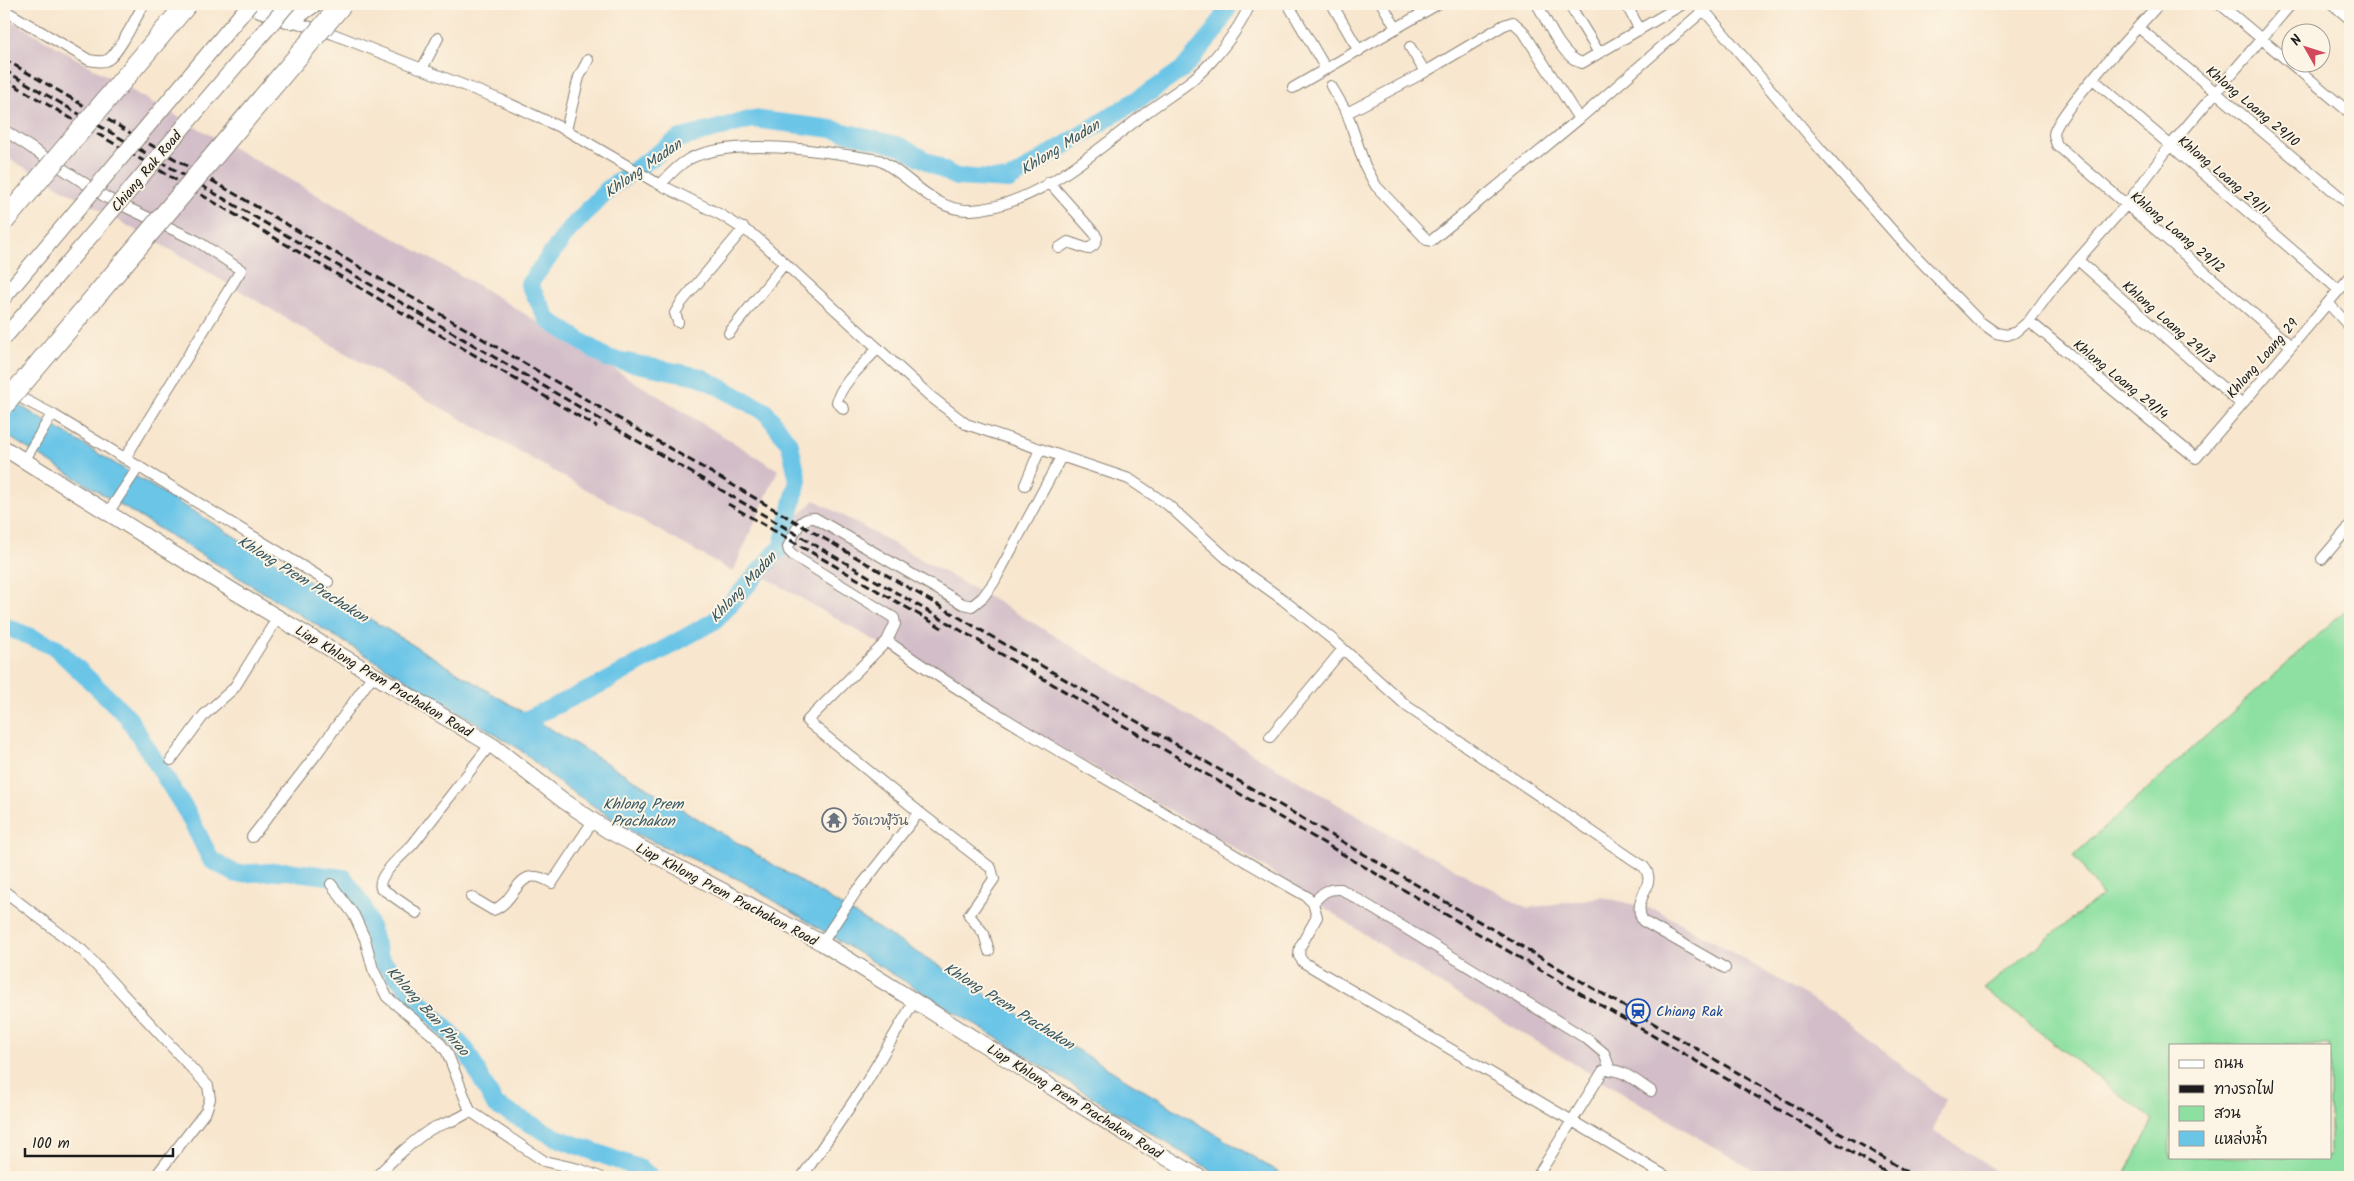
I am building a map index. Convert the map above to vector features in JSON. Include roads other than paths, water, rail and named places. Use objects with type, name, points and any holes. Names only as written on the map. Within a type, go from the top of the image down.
[{"type":"highway","points":[[4,221],[186,4]]},
{"type":"highway","points":[[4,405],[342,4]]},
{"type":"street","points":[[4,10],[89,60],[100,62],[108,59],[115,52],[144,4]]},
{"type":"street","points":[[245,4],[333,34],[501,100],[566,130],[658,183],[744,228],[785,262],[930,396],[966,424],[1129,479],[1168,505],[1233,564],[1282,599],[1415,712],[1644,867],[1649,874],[1649,880],[1640,900],[1638,911],[1644,921],[1725,968]]},
{"type":"street","name":"Chiang Rak Road","points":[[4,297],[250,4]]},
{"type":"street","name":"Chiang Rak Road","points":[[4,338],[288,4]]},
{"type":"street","points":[[291,21],[315,4]]},
{"type":"street","points":[[658,183],[689,159],[710,152],[741,147],[813,152],[880,160],[895,168],[940,203],[955,209],[971,210],[1015,200],[1024,197],[1049,182],[1191,82],[1229,42],[1250,4]]},
{"type":"street","points":[[1288,4],[1326,69]]},
{"type":"street","points":[[1332,4],[1359,51]]},
{"type":"street","points":[[1382,4],[1396,28]]},
{"type":"street","points":[[1537,4],[1565,52],[1574,61],[1582,63],[1683,4]]},
{"type":"street","points":[[1569,4],[1598,53]]},
{"type":"street","points":[[1626,4],[1640,30]]},
{"type":"street","points":[[2093,79],[2159,4]]},
{"type":"street","points":[[2220,4],[2350,113]]},
{"type":"street","points":[[1331,86],[1347,114],[1365,166],[1376,186],[1427,240],[1432,241],[1579,119],[1700,7],[1821,150],[1906,246],[1979,321],[1996,333],[2007,335],[2016,332],[2029,321],[2053,288],[2079,261],[2126,205],[2170,146],[2290,4]]},
{"type":"street","points":[[2332,4],[2350,20]]},
{"type":"street","points":[[1293,88],[1359,51],[1433,5]]},
{"type":"street","points":[[1347,114],[1425,72],[1504,24],[1513,22],[1523,30],[1579,119]]},
{"type":"street","name":"Khlong Loang 29/10","points":[[2138,27],[2350,205]]},
{"type":"street","points":[[422,69],[438,38]]},
{"type":"street","points":[[1410,47],[1425,72]]},
{"type":"street","points":[[566,130],[579,77],[588,60]]},
{"type":"street","name":"Khlong Loang 29/12","points":[[2093,79],[2058,122],[2054,134],[2057,145],[2291,346]]},
{"type":"street","name":"Khlong Loang 29/11","points":[[2093,79],[2339,290]]},
{"type":"street","points":[[4,130],[107,198],[197,242],[241,270],[125,458]]},
{"type":"street","points":[[1049,182],[1097,238],[1094,246],[1088,249],[1068,242],[1059,248]]},
{"type":"street","points":[[678,322],[675,313],[680,303],[744,228]]},
{"type":"street","name":"Khlong Loang 29/13","points":[[2079,261],[2241,404]]},
{"type":"street","points":[[729,333],[785,262]]},
{"type":"street","name":"Khlong Loang 29","points":[[2196,458],[2350,277]]},
{"type":"street","points":[[2328,303],[2350,327]]},
{"type":"street","name":"Khlong Loang 29/14","points":[[2029,321],[2196,458]]},
{"type":"street","points":[[844,409],[837,402],[843,388],[878,348]]},
{"type":"street","points":[[4,389],[50,417],[125,458],[138,469],[328,582]]},
{"type":"street","points":[[27,456],[50,417]]},
{"type":"street","name":"Liap Khlong Prem Prachakon Road","points":[[4,448],[27,456],[278,617],[490,745],[593,821],[627,841],[824,939],[914,1000],[1123,1132],[1199,1177]]},
{"type":"street","points":[[1025,485],[1040,450]]},
{"type":"street","points":[[989,951],[984,934],[969,915],[994,879],[991,868],[918,812],[807,721],[886,642],[894,629],[894,618],[789,552],[788,547],[803,520],[807,517],[815,518],[963,604],[972,606],[983,597],[994,582],[1061,456]]},
{"type":"street","points":[[111,510],[138,469]]},
{"type":"street","points":[[2322,559],[2350,526]]},
{"type":"street","points":[[171,760],[204,715],[234,688],[278,617]]},
{"type":"street","points":[[886,642],[975,701],[1222,849],[1306,896],[1313,903],[1317,917],[1300,947],[1299,956],[1303,962],[1667,1177]]},
{"type":"street","points":[[1270,737],[1343,649]]},
{"type":"street","points":[[252,837],[316,756],[373,675]]},
{"type":"street","points":[[417,913],[381,888],[381,880],[413,844],[490,745]]},
{"type":"street","points":[[824,939],[857,891],[918,812]]},
{"type":"street","points":[[471,897],[493,910],[500,906],[530,876],[540,876],[552,883],[593,821]]},
{"type":"street","points":[[331,884],[354,915],[365,939],[373,969],[387,997],[436,1038],[447,1052],[470,1111],[544,1161],[579,1169],[600,1177]]},
{"type":"street","points":[[1313,903],[1331,888],[1341,889],[1587,1038],[1604,1053],[1610,1069]]},
{"type":"street","points":[[4,892],[83,951],[208,1086],[210,1099],[206,1111],[155,1177]]},
{"type":"street","points":[[802,1177],[866,1083],[914,1000]]},
{"type":"street","points":[[1537,1177],[1603,1071],[1610,1069],[1621,1072],[1650,1091]]},
{"type":"street","points":[[376,1177],[392,1160],[428,1132],[456,1121],[470,1111]]},
{"type":"water","name":"Khlong Prem Prachakon","points":[[4,396],[1286,1177],[1222,1177],[742,881],[634,833],[558,782],[518,748],[4,434]]},
{"type":"waterway","name":"Khlong Madan","points":[[513,726],[607,681],[716,620],[782,546],[798,480],[790,445],[766,412],[701,377],[607,358],[548,320],[529,284],[569,230],[608,189],[678,139],[753,119],[832,129],[900,146],[956,177],[1009,180],[1153,90],[1184,68],[1214,32],[1230,4]]},
{"type":"waterway","name":"Khlong Ban Phrao","points":[[4,626],[55,647],[127,716],[188,814],[211,860],[236,874],[287,871],[344,878],[363,906],[381,960],[466,1050],[495,1105],[557,1138],[641,1169],[651,1177]]},
{"type":"railway","points":[[4,59],[1916,1177]]},
{"type":"railway","points":[[4,70],[1894,1177]]},
{"type":"railway","points":[[4,79],[597,427]]},
{"type":"railway","points":[[728,504],[942,628]]},
{"type":"place","name":"วัดเวฬุวัน","points":[[834,820]]},
{"type":"place","name":"Chiang Rak","points":[[1638,1011]]}]
